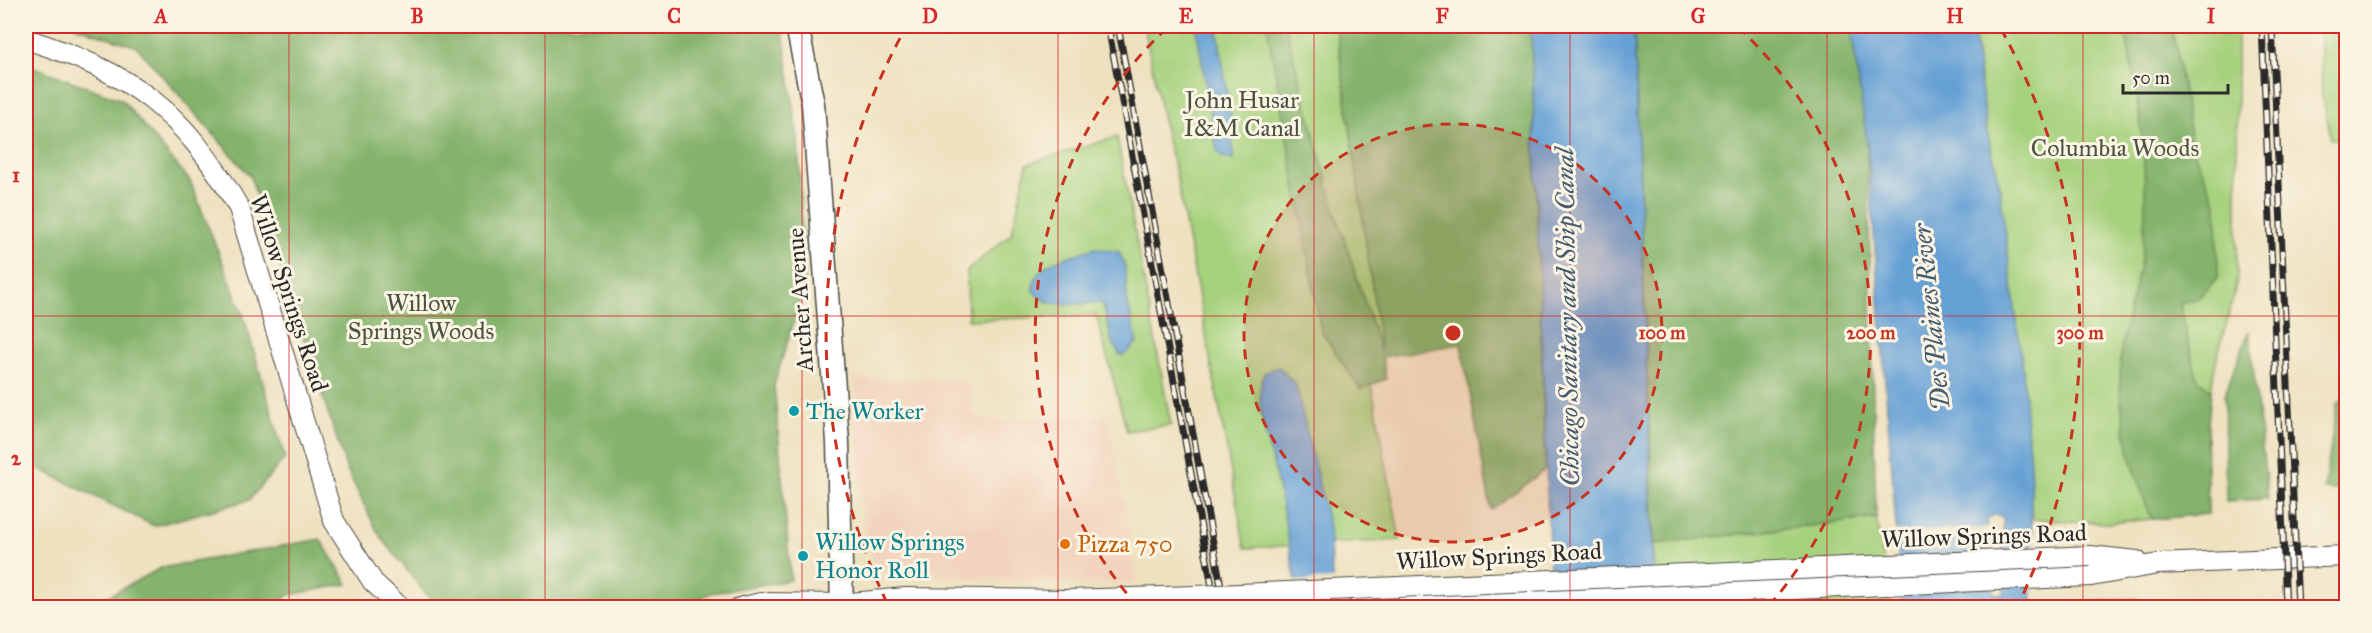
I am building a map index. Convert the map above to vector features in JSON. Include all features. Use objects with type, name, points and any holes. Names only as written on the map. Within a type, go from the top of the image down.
[{"type":"main road","name":"Archer Avenue","points":[[797,26],[813,104],[838,442],[846,606]]},
{"type":"main road","name":"Willow Springs Road","points":[[26,39],[72,53],[120,76],[171,115],[218,171],[239,208],[334,521],[373,582],[401,608]]},
{"type":"main road","name":"Willow Springs Road","points":[[740,608],[786,601],[846,606],[905,598],[1100,599],[2090,555],[2158,564]]},
{"type":"main road","name":"Willow Springs Road","points":[[1357,608],[2091,576],[2158,564],[2346,556]]},
{"type":"shaded area","points":[[855,379],[957,379],[973,388],[971,412],[983,420],[1107,415],[1137,583],[1065,583],[886,573],[875,563],[869,549],[863,522]]},
{"type":"green space","name":"Willow Springs Woods","points":[[74,26],[782,26],[798,137],[805,285],[774,385],[791,580],[711,593],[682,607],[449,608],[429,598],[378,533],[347,470],[250,176],[137,47]]},
{"type":"green space","name":"John Husar I&M Canal","points":[[1144,26],[1336,26],[1382,357],[1348,256],[1400,540],[1245,548],[1176,173]]},
{"type":"green space","points":[[1267,26],[1285,26],[1334,208],[1381,352],[1336,26],[1531,26],[1545,470],[1491,510],[1461,344],[1382,357],[1386,379],[1360,389],[1321,331]]},
{"type":"green space","points":[[1634,26],[1851,26],[1867,141],[1876,518],[1654,544]]},
{"type":"green space","name":"Columbia Woods","points":[[1973,26],[2237,26],[2237,277],[2211,389],[2207,442],[2208,514],[2107,523],[2032,519],[2023,371],[1998,176],[1987,132]]},
{"type":"green space","points":[[2124,26],[2170,26],[2176,47],[2192,147],[2217,205],[2218,277],[2199,298],[2180,303],[2197,378],[2211,391],[2206,446],[2208,514],[2152,519],[2137,478],[2122,412],[2120,367],[2122,345],[2142,252],[2145,195],[2139,110]]},
{"type":"green space","points":[[2320,26],[2346,26],[2346,139],[2331,139],[2322,94]]},
{"type":"green space","points":[[26,64],[122,100],[190,181],[243,314],[285,458],[249,500],[154,526],[26,462]]},
{"type":"green space","points":[[1117,137],[1171,425],[1127,431],[1096,315],[968,320],[967,271],[1012,233],[1027,164]]},
{"type":"green space","points":[[2346,176],[2346,259],[2338,177]]},
{"type":"green space","points":[[2249,331],[2268,499],[2226,501],[2224,396]]},
{"type":"green space","points":[[2346,397],[2346,491],[2324,489],[2337,404]]},
{"type":"green space","points":[[1876,518],[1892,607],[1655,607],[1654,544]]},
{"type":"green space","points":[[320,539],[348,584],[289,595],[272,607],[88,607],[161,568]]},
{"type":"green space","points":[[2138,598],[2136,607],[2046,607],[2046,605]]},
{"type":"water","points":[[1196,26],[1217,26],[1232,124],[1233,160],[1222,157],[1217,151]]},
{"type":"water","name":"Chicago Sanitary and Ship Canal","points":[[1531,26],[1634,26],[1655,607],[1551,607]]},
{"type":"water","name":"Des Plaines River","points":[[1851,26],[1973,26],[1987,132],[1998,176],[2023,371],[2031,479],[2032,607],[1902,607],[1867,141]],"holes":[[[1994,515],[2001,516],[2003,520],[2004,594],[1996,595],[1992,589],[1987,520]]]},
{"type":"water","points":[[1095,248],[1119,252],[1125,265],[1127,299],[1137,343],[1124,355],[1120,355],[1112,342],[1103,305],[1099,303],[1055,303],[1040,298],[1034,292],[1035,281],[1046,266],[1065,257]]},
{"type":"water","points":[[1279,367],[1296,385],[1329,527],[1332,577],[1341,607],[1298,595],[1261,410],[1260,397],[1264,373]]},
{"type":"pier","points":[[1991,528],[1991,538],[1894,542],[1893,532]]},
{"type":"pier","points":[[1336,579],[1344,608],[1297,608],[1293,581]]},
{"type":"railway","points":[[1108,26],[1216,608]]},
{"type":"railway","points":[[1118,26],[1225,608]]},
{"type":"railway","points":[[2262,26],[2286,608]]},
{"type":"railway","points":[[2272,26],[2298,608]]},
{"type":"place","name":"The Worker","points":[[794,411]]},
{"type":"place","name":"Pizza 750","points":[[1065,544]]},
{"type":"place","name":"Willow Springs Honor Roll","points":[[803,556]]}]
